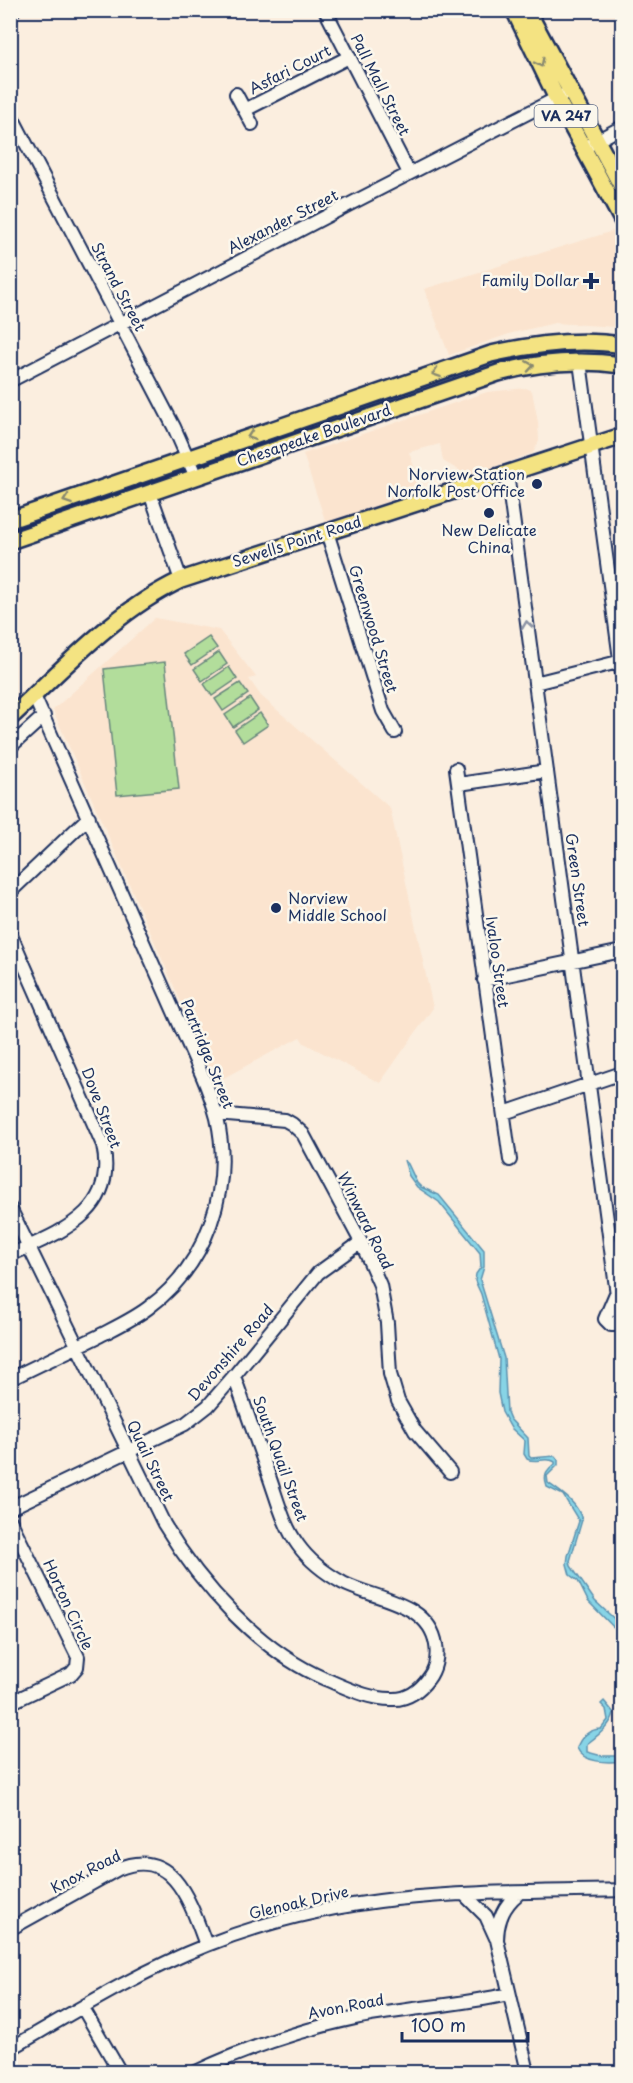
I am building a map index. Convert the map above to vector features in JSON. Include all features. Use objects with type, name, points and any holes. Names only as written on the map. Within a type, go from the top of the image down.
[{"type":"main road","name":"VA 247","points":[[514,10],[589,145],[622,220]]},
{"type":"main road","name":"VA 247","points":[[527,10],[563,95]]},
{"type":"main road","name":"VA 247","points":[[589,145],[622,187]]},
{"type":"main road","name":"Chesapeake Boulevard","points":[[10,520],[491,354],[569,342],[622,345]]},
{"type":"main road","points":[[491,354],[498,373]]},
{"type":"main road","name":"Chesapeake Boulevard","points":[[10,541],[498,373],[532,365],[580,362],[622,365]]},
{"type":"main road","name":"Sewells Point Road","points":[[10,718],[124,615],[152,595],[181,580],[622,436]]},
{"type":"street","points":[[10,13],[15,10]]},
{"type":"street","name":"Pall Mall Street","points":[[325,10],[409,173]]},
{"type":"street","name":"Asfari Court","points":[[245,110],[349,57]]},
{"type":"street","points":[[236,94],[252,124]]},
{"type":"street","name":"Alexander Street","points":[[10,381],[563,95]]},
{"type":"street","name":"Strand Street","points":[[10,113],[120,324],[196,477]]},
{"type":"street","points":[[589,145],[622,127]]},
{"type":"street","points":[[536,683],[622,666],[580,362]]},
{"type":"street","name":"Green Street","points":[[507,473],[617,1291]]},
{"type":"street","points":[[150,493],[181,580]]},
{"type":"street","name":"Greenwood Street","points":[[327,532],[383,711],[395,732]]},
{"type":"street","name":"Partridge Street","points":[[10,1379],[130,1320],[149,1308],[180,1279],[210,1229],[219,1192],[222,1153],[216,1114],[202,1075],[34,696]]},
{"type":"street","points":[[10,747],[44,716]]},
{"type":"street","name":"Ivaloo Street","points":[[456,768],[510,1160]]},
{"type":"street","points":[[459,784],[547,771]]},
{"type":"street","points":[[10,892],[89,817]]},
{"type":"street","name":"Dove Street","points":[[10,933],[82,1095],[103,1145],[105,1156],[103,1184],[99,1195],[87,1212],[66,1228],[10,1255]]},
{"type":"street","points":[[484,980],[622,951]]},
{"type":"street","points":[[504,1113],[622,1073]]},
{"type":"street","name":"Winward Road","points":[[216,1114],[285,1120],[300,1130],[372,1264],[383,1301],[390,1374],[398,1401],[415,1431],[450,1472]]},
{"type":"street","name":"Quail Street","points":[[10,1208],[174,1540],[210,1588],[268,1646],[303,1670],[323,1678]]},
{"type":"street","name":"Devonshire Road","points":[[10,1508],[129,1452],[197,1416],[234,1376],[318,1273],[361,1242]]},
{"type":"street","name":"South Quail Street","points":[[234,1376],[285,1524],[309,1560],[345,1584],[417,1613],[429,1625],[433,1634],[437,1650],[434,1668],[424,1684],[408,1696],[392,1699],[377,1698],[323,1678]]},
{"type":"street","name":"Horton Circle","points":[[10,1520],[78,1657],[75,1671],[10,1703]]},
{"type":"street","name":"Knox Road","points":[[10,1929],[118,1869],[134,1864],[145,1864],[166,1871],[181,1884],[206,1945]]},
{"type":"street","name":"Glenoak Drive","points":[[10,2049],[137,1977],[206,1945],[315,1912],[396,1899],[622,1890]]},
{"type":"street","points":[[497,1940],[499,1920],[503,1911],[518,1894]]},
{"type":"street","points":[[466,1896],[486,1916],[497,1940],[528,2073]]},
{"type":"street","name":"Avon Road","points":[[196,2073],[259,2045],[322,2026],[363,2017],[509,1994]]},
{"type":"street","points":[[83,2008],[120,2073]]},
{"type":"shaded area","points":[[613,231],[622,248],[622,323],[616,327],[555,323],[512,333],[449,355],[424,289]]},
{"type":"shaded area","points":[[526,388],[532,391],[538,422],[539,441],[533,453],[480,472],[462,472],[443,461],[440,444],[409,452],[422,491],[326,523],[303,454],[487,392]]},
{"type":"shaded area","name":"Norview Middle School","points":[[155,618],[219,630],[256,677],[249,679],[261,696],[390,808],[433,1008],[380,1083],[304,1043],[300,1037],[216,1082],[53,710]]},
{"type":"green space","points":[[209,637],[217,648],[192,665],[184,654]]},
{"type":"green space","points":[[219,652],[227,664],[202,681],[194,669]]},
{"type":"green space","points":[[165,662],[179,789],[117,795],[104,669]]},
{"type":"green space","points":[[229,667],[237,679],[212,696],[204,684]]},
{"type":"green space","points":[[240,683],[248,694],[223,711],[215,699]]},
{"type":"green space","points":[[250,698],[258,710],[233,727],[225,715]]},
{"type":"green space","points":[[260,713],[268,725],[243,742],[235,730]]},
{"type":"water","points":[[404,1160],[417,1183],[439,1195],[484,1250],[484,1267],[480,1280],[504,1358],[507,1412],[510,1419],[528,1438],[531,1458],[555,1456],[558,1460],[558,1465],[547,1476],[548,1483],[563,1494],[573,1503],[582,1520],[570,1561],[571,1566],[595,1601],[622,1626],[622,1636],[588,1601],[578,1581],[570,1575],[567,1564],[568,1556],[579,1521],[563,1495],[547,1487],[546,1474],[555,1462],[527,1459],[524,1454],[525,1441],[511,1428],[502,1412],[498,1393],[499,1359],[481,1294],[475,1281],[476,1274],[481,1267],[480,1253],[439,1202],[417,1187],[409,1176]]},
{"type":"water","points":[[604,1701],[614,1713],[607,1726],[587,1744],[587,1752],[602,1756],[622,1756],[622,1761],[603,1762],[590,1759],[580,1753],[577,1748],[580,1740],[586,1734],[601,1729],[608,1720],[606,1709],[601,1704]]},
{"type":"place","name":"Family Dollar","points":[[591,281]]},
{"type":"place","name":"Norview Station Norfolk Post Office","points":[[537,484]]},
{"type":"place","name":"New Delicate China","points":[[489,513]]},
{"type":"place","name":"Norview Middle School","points":[[276,908]]}]
